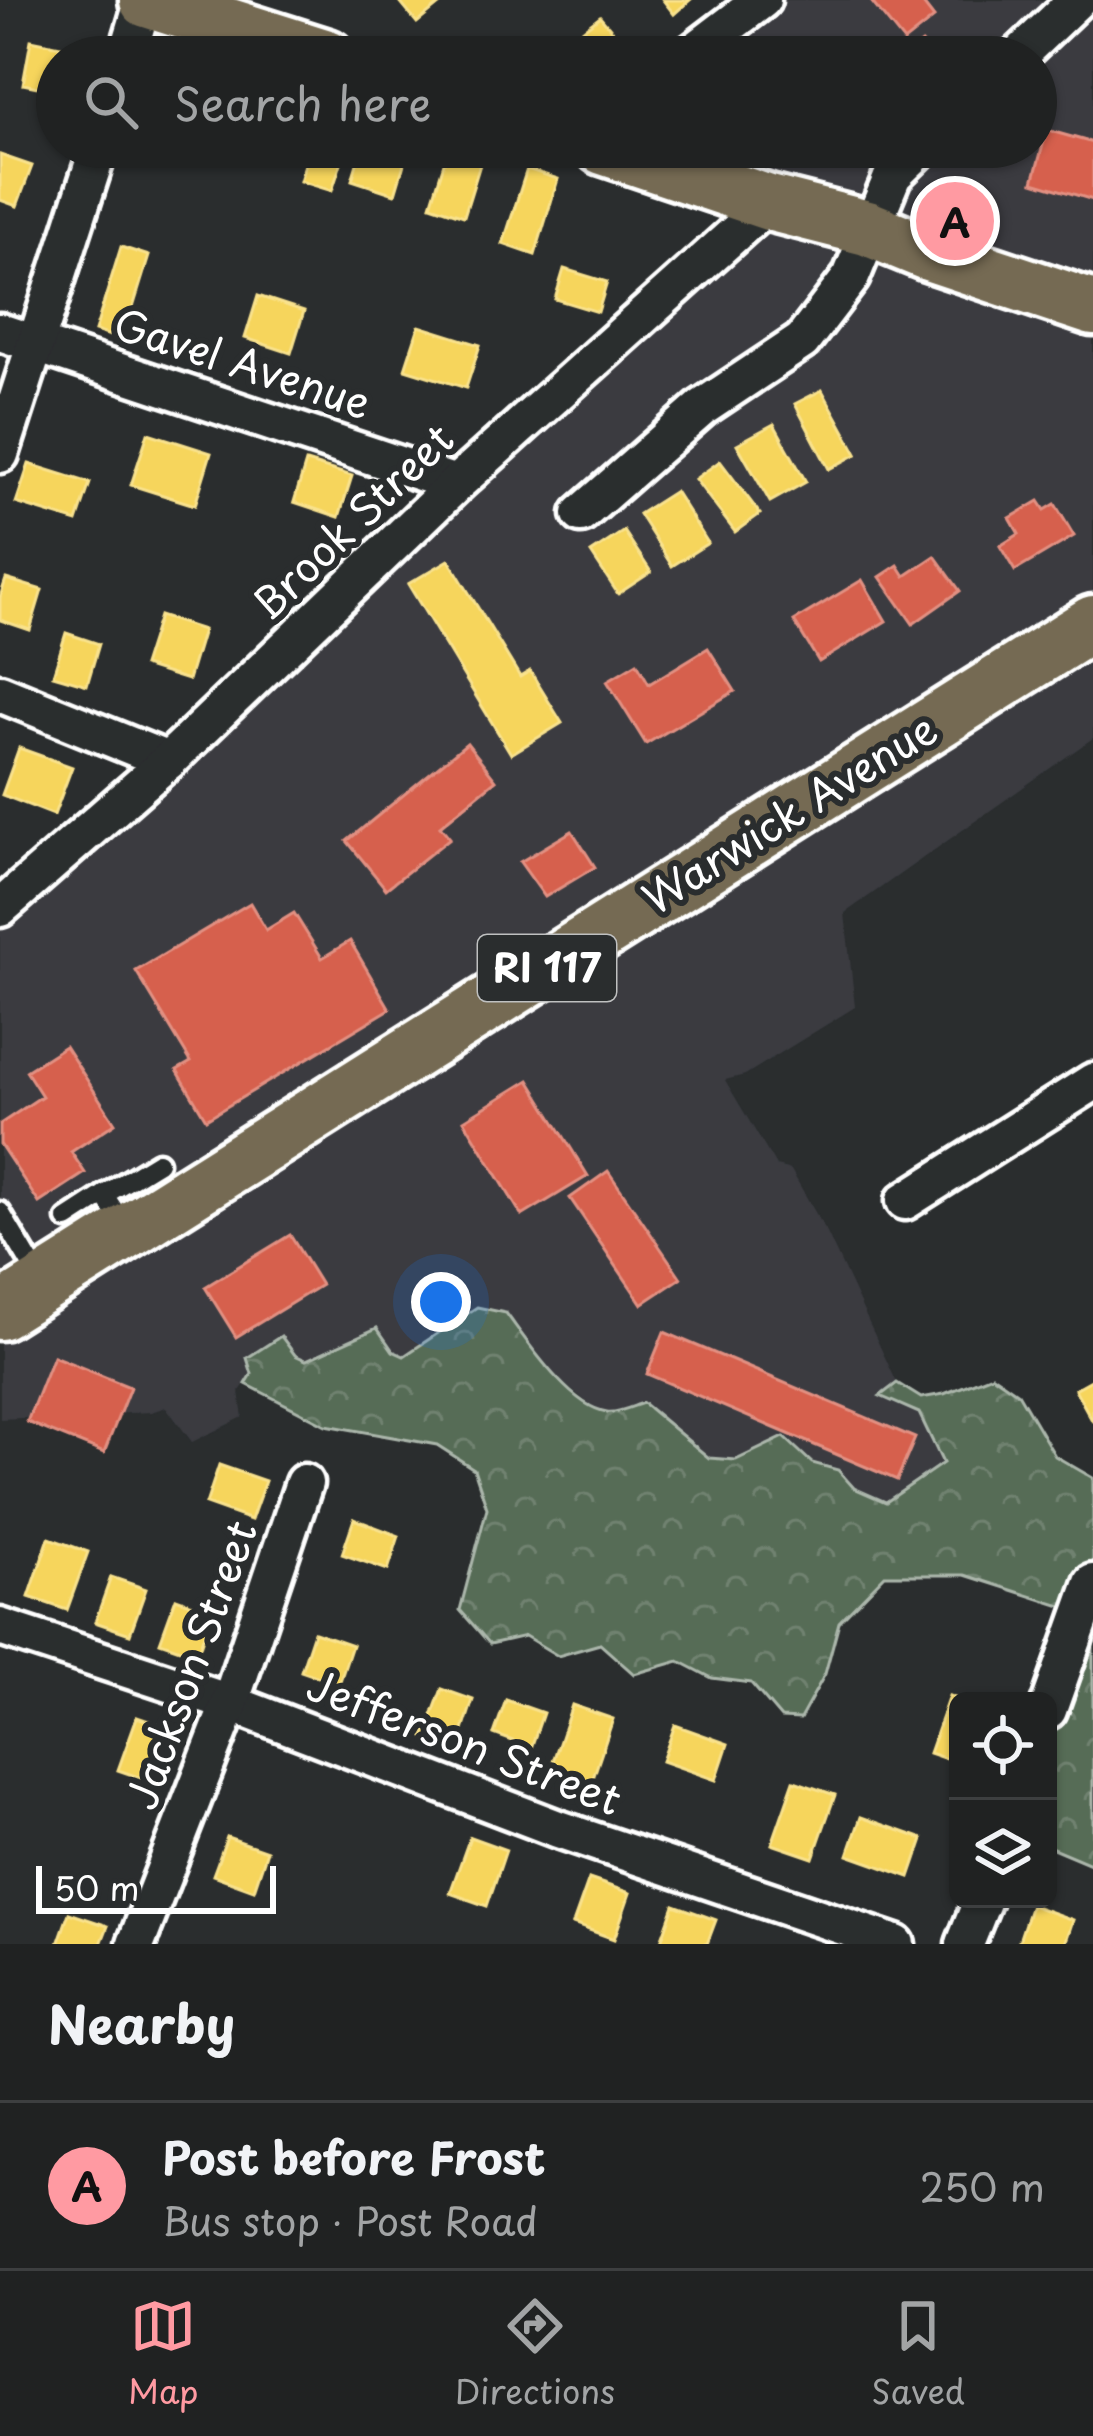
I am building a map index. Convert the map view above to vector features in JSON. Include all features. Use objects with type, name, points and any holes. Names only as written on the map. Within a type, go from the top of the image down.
[{"type":"main road","points":[[166,2],[266,36]]},
{"type":"main road","points":[[665,168],[769,203],[867,228],[1093,308]]},
{"type":"main road","name":"Warwick Avenue","points":[[22,1299],[117,1214],[1093,623]]},
{"type":"street","points":[[715,36],[762,0]]},
{"type":"street","points":[[1039,36],[1078,0]]},
{"type":"street","points":[[142,36],[166,2]]},
{"type":"street","points":[[0,454],[17,337],[90,168]]},
{"type":"street","points":[[580,514],[703,406],[802,340],[850,277],[867,228],[900,168]]},
{"type":"street","name":"Brook Street","points":[[0,908],[168,761],[456,484],[769,203]]},
{"type":"street","name":"Gavel Avenue","points":[[17,337],[456,484]]},
{"type":"street","points":[[0,693],[168,761]]},
{"type":"street","points":[[905,1201],[1093,1082]]},
{"type":"street","name":"Jackson Street","points":[[136,1944],[230,1703],[304,1483]]},
{"type":"street","points":[[1054,1692],[1093,1583]]},
{"type":"street","name":"Jefferson Street","points":[[0,1628],[230,1703],[558,1829],[896,1944]]},
{"type":"street","points":[[965,1944],[979,1908]]},
{"type":"lane","points":[[68,1219],[117,1214],[158,1162]]},
{"type":"lane","points":[[0,1212],[22,1299]]},
{"type":"shaded area","points":[[767,0],[1093,0],[1093,738],[845,913],[855,1007],[745,1075],[725,1080],[776,1166],[791,1170],[827,1233],[897,1383],[881,1397],[919,1413],[944,1464],[887,1502],[854,1488],[838,1470],[813,1463],[784,1438],[736,1461],[709,1458],[643,1403],[609,1413],[592,1406],[549,1372],[507,1313],[477,1307],[404,1356],[393,1351],[377,1328],[306,1360],[295,1355],[282,1337],[239,1392],[243,1417],[192,1442],[166,1407],[151,1412],[0,1419],[0,909],[769,203],[666,168],[1057,168],[1057,36],[719,36]]},
{"type":"green space","points":[[477,1307],[506,1313],[550,1371],[593,1407],[611,1412],[643,1403],[709,1458],[736,1460],[784,1437],[812,1463],[838,1470],[854,1488],[886,1502],[943,1463],[919,1413],[880,1396],[897,1383],[921,1398],[944,1394],[992,1375],[1018,1393],[1055,1456],[1093,1478],[1093,1865],[1057,1850],[1057,1692],[1080,1612],[965,1575],[885,1575],[839,1622],[825,1674],[800,1719],[781,1718],[751,1683],[712,1678],[679,1661],[634,1674],[600,1644],[558,1656],[525,1636],[490,1644],[460,1610],[487,1508],[474,1469],[437,1445],[326,1425],[246,1384],[252,1374],[247,1358],[281,1336],[295,1355],[306,1360],[377,1328],[393,1351],[404,1356]]},
{"type":"building: Homes","points":[[398,0],[445,0],[417,23]]},
{"type":"building: Homes","points":[[663,0],[690,0],[674,14]]},
{"type":"building: Homes","points":[[600,16],[617,36],[574,36]]},
{"type":"building: Homes","points":[[31,40],[36,41],[36,87],[23,84]]},
{"type":"building: Homes","points":[[0,155],[32,166],[17,206],[0,200]]},
{"type":"building: Homes","points":[[304,168],[339,168],[332,191],[300,181]]},
{"type":"building: Homes","points":[[356,168],[403,168],[395,194],[352,180]]},
{"type":"building: Homes","points":[[442,168],[479,168],[464,216],[431,205]]},
{"type":"building: Homes","points":[[527,169],[558,179],[535,255],[503,244]]},
{"type":"building: Homes","points":[[121,247],[149,256],[123,340],[95,331]]},
{"type":"building: Homes","points":[[564,269],[607,282],[598,312],[555,299]]},
{"type":"building: Homes","points":[[258,296],[304,311],[291,353],[245,338]]},
{"type":"building: Homes","points":[[419,326],[480,345],[466,388],[405,369]]},
{"type":"building: Homes","points":[[822,390],[857,454],[829,469],[795,404]]},
{"type":"building: Homes","points":[[774,424],[806,482],[770,502],[737,444]]},
{"type":"building: Homes","points":[[148,433],[211,453],[195,505],[131,485]]},
{"type":"building: Homes","points":[[720,461],[760,514],[735,532],[695,479]]},
{"type":"building: Homes","points":[[306,462],[352,476],[339,517],[294,502]]},
{"type":"building: Homes","points":[[29,464],[90,483],[77,522],[16,503]]},
{"type":"building: Homes","points":[[675,491],[708,543],[672,566],[639,514]]},
{"type":"building: Homes","points":[[624,531],[651,572],[618,594],[591,553]]},
{"type":"building: Homes","points":[[449,560],[520,677],[530,671],[562,723],[511,754],[408,584]]},
{"type":"building: Homes","points":[[6,579],[42,590],[30,630],[0,620]]},
{"type":"building: Homes","points":[[159,616],[203,630],[188,680],[143,666]]},
{"type":"building: Homes","points":[[66,633],[99,644],[87,685],[53,675]]},
{"type":"building: Homes","points":[[19,748],[72,767],[54,815],[2,795]]},
{"type":"building: Homes","points":[[1093,1379],[1093,1422],[1075,1389]]},
{"type":"building: Homes","points":[[219,1465],[265,1481],[251,1520],[206,1504]]},
{"type":"building: Homes","points":[[354,1519],[399,1536],[388,1570],[342,1554]]},
{"type":"building: Homes","points":[[49,1538],[88,1552],[67,1610],[29,1597]]},
{"type":"building: Homes","points":[[111,1577],[146,1589],[130,1634],[95,1622]]},
{"type":"building: Homes","points":[[176,1598],[212,1611],[197,1655],[160,1642]]},
{"type":"building: Homes","points":[[314,1632],[352,1645],[339,1684],[301,1671]]},
{"type":"building: Homes","points":[[442,1689],[473,1700],[457,1749],[424,1737]]},
{"type":"building: Homes","points":[[949,1696],[949,1760],[929,1753]]},
{"type":"building: Homes","points":[[506,1700],[543,1713],[531,1748],[494,1734]]},
{"type":"building: Homes","points":[[572,1705],[613,1719],[590,1787],[549,1773]]},
{"type":"building: Homes","points":[[137,1717],[169,1728],[150,1781],[118,1770]]},
{"type":"building: Homes","points":[[675,1725],[728,1744],[716,1780],[662,1761]]},
{"type":"building: Homes","points":[[794,1781],[835,1795],[813,1858],[772,1844]]},
{"type":"building: Homes","points":[[861,1817],[923,1839],[910,1877],[848,1855]]},
{"type":"building: Homes","points":[[227,1837],[267,1851],[254,1890],[213,1875]]},
{"type":"building: Homes","points":[[470,1837],[506,1850],[487,1906],[450,1893]]},
{"type":"building: Homes","points":[[589,1879],[630,1893],[614,1939],[573,1924]]},
{"type":"building: Homes","points":[[674,1905],[716,1920],[707,1944],[660,1944]]},
{"type":"building: Homes","points":[[1030,1908],[1073,1920],[1065,1944],[1018,1944]]},
{"type":"building: Homes","points":[[69,1913],[108,1926],[101,1944],[58,1944]]},
{"type":"building: Shops","points":[[870,0],[920,0],[934,18],[912,36],[899,36]]},
{"type":"building: Shops","points":[[1057,133],[1093,143],[1093,200],[1033,182],[1037,168],[1057,168]]},
{"type":"building: Shops","points":[[1039,501],[1045,510],[1055,504],[1074,536],[1015,571],[1000,546],[1019,534],[1010,518]]},
{"type":"building: Shops","points":[[935,556],[960,591],[913,624],[880,577],[898,565],[905,576]]},
{"type":"building: Shops","points":[[862,580],[886,621],[819,662],[794,621]]},
{"type":"building: Shops","points":[[708,648],[735,691],[646,744],[607,681],[637,663],[649,684]]},
{"type":"building: Shops","points":[[467,743],[496,780],[440,826],[450,838],[386,889],[347,841]]},
{"type":"building: Shops","points":[[572,831],[595,867],[545,897],[520,862]]},
{"type":"building: Shops","points":[[250,903],[266,930],[294,913],[322,958],[350,941],[390,1009],[206,1119],[177,1070],[191,1062],[136,971]]},
{"type":"building: Shops","points":[[65,1046],[115,1123],[71,1152],[85,1173],[39,1203],[0,1144],[0,1124],[42,1096],[26,1071]]},
{"type":"building: Shops","points":[[529,1080],[588,1176],[522,1216],[464,1120]]},
{"type":"building: Shops","points":[[608,1171],[681,1278],[642,1304],[570,1198]]},
{"type":"building: Shops","points":[[290,1235],[321,1285],[236,1337],[205,1287]]},
{"type":"building: Shops","points":[[664,1332],[915,1438],[897,1480],[647,1374]]},
{"type":"building: Shops","points":[[53,1356],[130,1387],[104,1453],[27,1422]]},
{"type":"place","name":"Post before Frost","points":[[955,221]]}]
